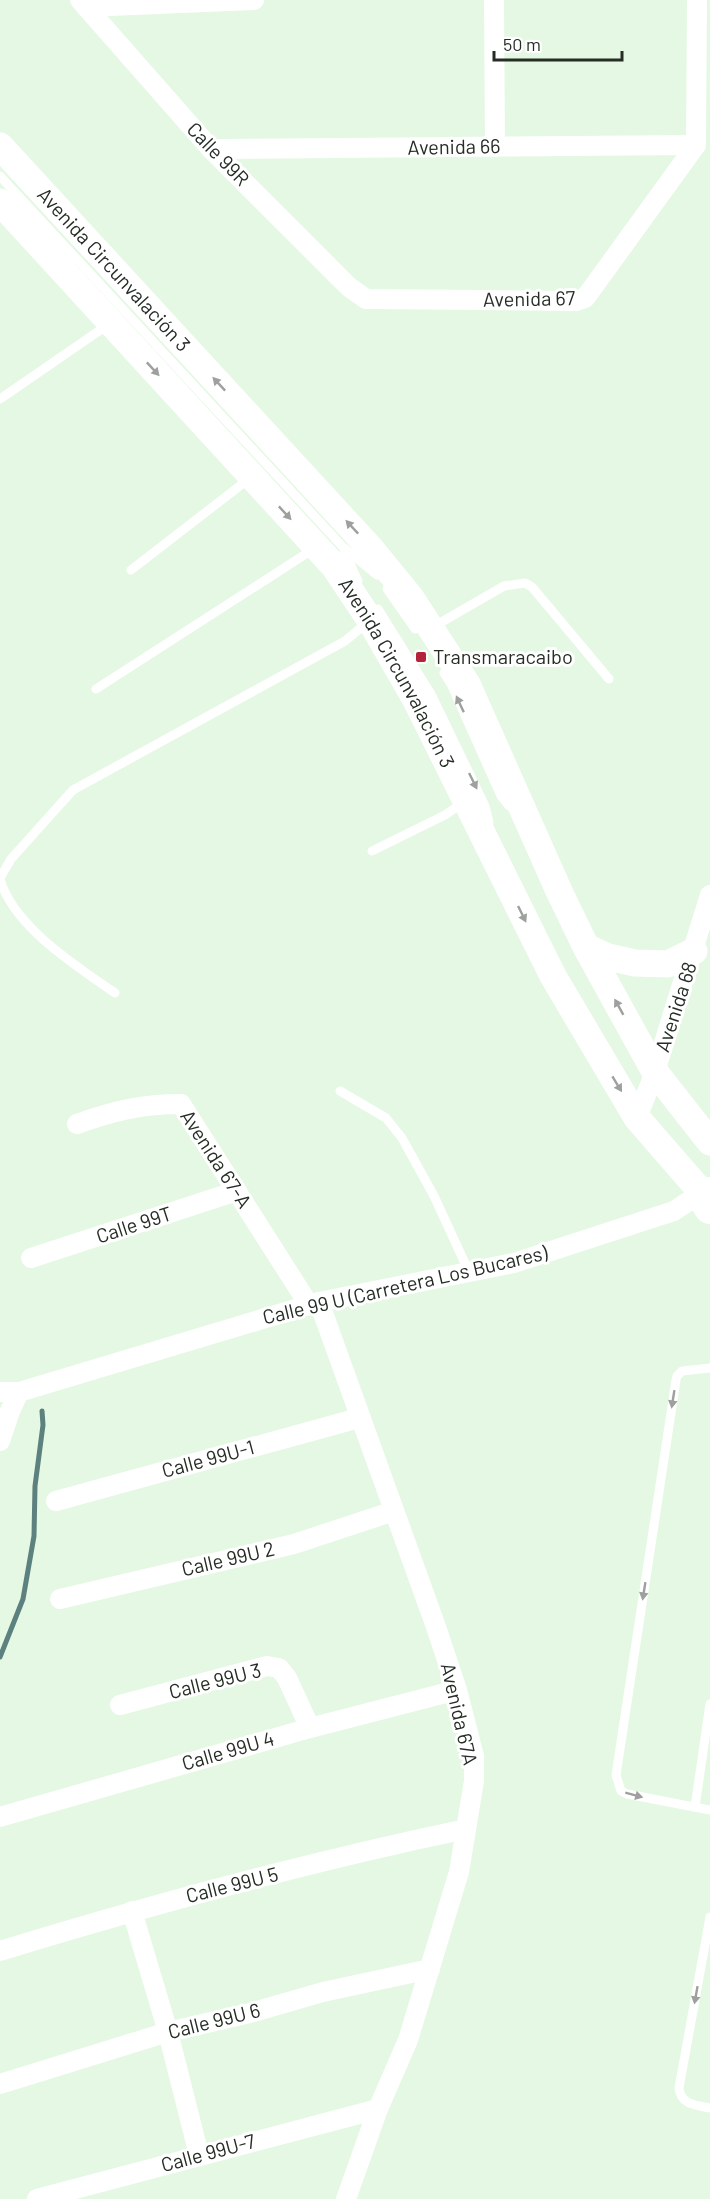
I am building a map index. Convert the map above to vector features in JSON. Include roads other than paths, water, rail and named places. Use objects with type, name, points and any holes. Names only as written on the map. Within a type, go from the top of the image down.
[{"type":"main road","name":"Avenida Circunvalación 3","points":[[0,147],[371,549],[411,598],[426,632],[467,684],[586,947],[655,1072],[710,1142]]},
{"type":"main road","name":"Avenida Circunvalación 3","points":[[0,202],[252,477],[330,547],[334,566],[369,605],[553,976],[637,1118],[708,1197]]},
{"type":"main road","points":[[586,947],[608,957],[635,963],[668,963],[694,951]]},
{"type":"street","points":[[83,4],[254,0]]},
{"type":"street","points":[[494,0],[495,147]]},
{"type":"street","name":"Calle 99R","points":[[83,4],[211,149],[349,287],[366,299]]},
{"type":"street","points":[[696,145],[701,8]]},
{"type":"street","name":"Avenida 66","points":[[211,149],[696,145]]},
{"type":"street","name":"Avenida 67","points":[[366,299],[576,301],[585,298],[696,145]]},
{"type":"street","name":"Avenida 68","points":[[637,1118],[655,1072],[710,895]]},
{"type":"street","name":"Avenida 67-A","points":[[76,1124],[126,1108],[181,1104],[314,1303]]},
{"type":"street","name":"Calle 99T","points":[[31,1258],[237,1191]]},
{"type":"street","name":"Calle 99 U (Carretera Los Bucares)","points":[[10,1392],[314,1303],[514,1263],[674,1211],[708,1197]]},
{"type":"street","name":"Avenida 67A","points":[[314,1303],[360,1418],[435,1624],[457,1690],[474,1756],[474,1781],[459,1872],[408,2040],[378,2109],[346,2199]]},
{"type":"street","points":[[0,1412],[10,1392]]},
{"type":"street","points":[[0,1441],[10,1411],[10,1392]]},
{"type":"street","name":"Calle 99U-1","points":[[56,1501],[360,1418]]},
{"type":"street","name":"Calle 99U 2","points":[[60,1599],[294,1544],[394,1511]]},
{"type":"street","name":"Calle 99U 3","points":[[120,1705],[267,1666],[279,1668],[287,1678],[309,1728]]},
{"type":"street","name":"Calle 99U 4","points":[[0,1817],[309,1728],[457,1690]]},
{"type":"street","name":"Calle 99U 5","points":[[0,1951],[132,1911],[368,1850],[466,1829]]},
{"type":"street","points":[[132,1911],[168,2032],[199,2155]]},
{"type":"street","name":"Calle 99U 6","points":[[0,2084],[168,2032],[250,2013],[323,1992],[430,1969]]},
{"type":"street","name":"Calle 99U-7","points":[[38,2199],[378,2109]]},
{"type":"lane","points":[[0,176],[330,547],[376,574],[426,632],[504,586],[525,583],[532,587],[609,679]]},
{"type":"lane","points":[[0,399],[111,323]]},
{"type":"lane","points":[[131,570],[252,477]]},
{"type":"lane","points":[[96,689],[288,564],[330,547]]},
{"type":"lane","points":[[115,993],[30,929],[3,891],[0,878],[11,859],[73,790],[345,641],[369,605],[389,624],[431,694],[485,806],[502,873]]},
{"type":"lane","points":[[438,665],[451,684],[501,796],[539,846]]},
{"type":"lane","points":[[372,851],[445,815],[466,801]]},
{"type":"lane","points":[[340,1091],[386,1118],[402,1138],[434,1196],[469,1272]]},
{"type":"lane","points":[[710,1368],[682,1371],[676,1380],[616,1775],[621,1791],[627,1794],[710,1810]]},
{"type":"lane","points":[[695,1807],[710,1704]]},
{"type":"lane","points":[[710,1917],[679,2088],[680,2096],[688,2104],[710,2108]]},
{"type":"waterway","points":[[0,1657],[23,1599],[34,1536],[35,1486],[43,1425],[42,1411]]},
{"type":"place","name":"Transmaracaibo","points":[[421,657]]}]
